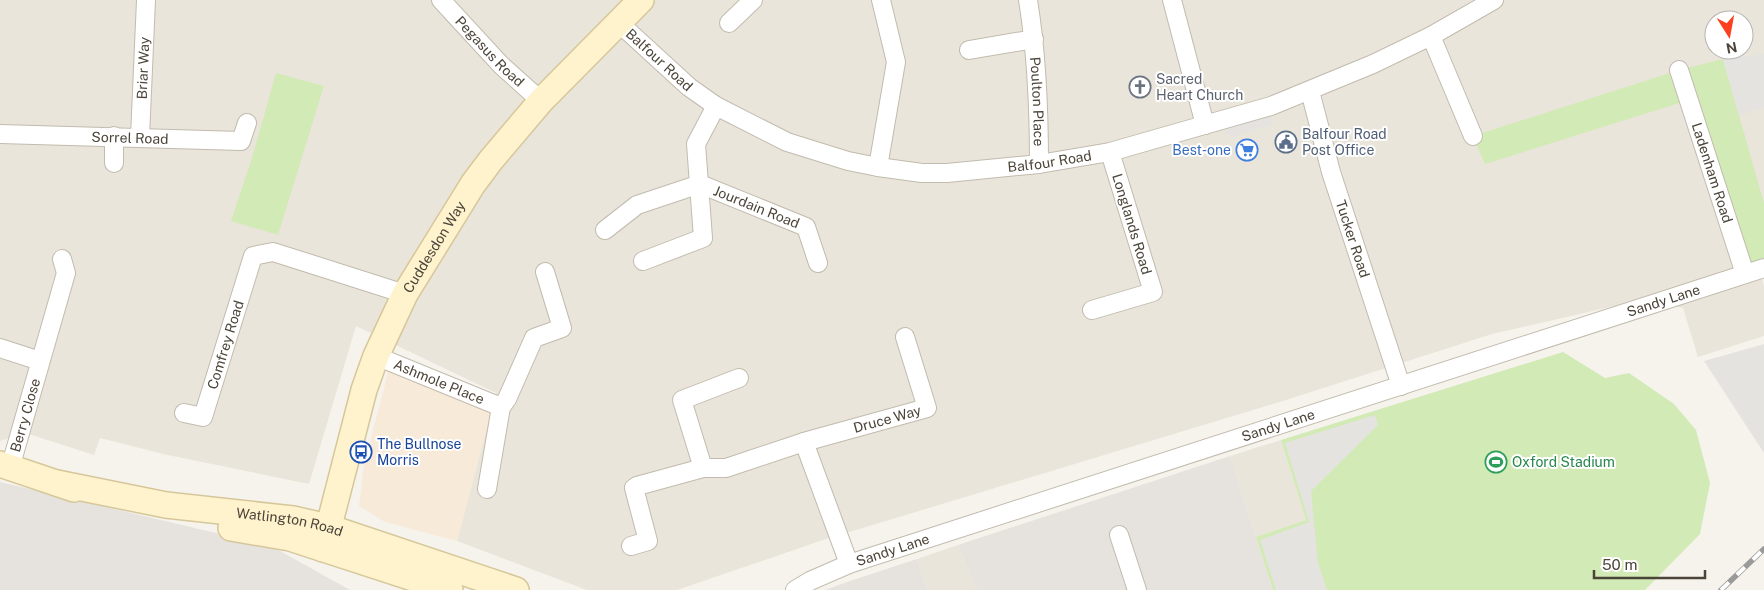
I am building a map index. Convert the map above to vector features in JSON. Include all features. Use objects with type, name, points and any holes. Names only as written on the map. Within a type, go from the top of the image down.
[{"type":"street","name":"Briar Way","points":[[140,137],[146,0]]},
{"type":"street","name":"Cuddesdon Way","points":[[326,538],[364,390],[376,356],[405,294],[473,184],[541,101],[641,0]]},
{"type":"street","points":[[729,23],[753,0]]},
{"type":"street","points":[[878,167],[896,62],[881,0]]},
{"type":"street","name":"Poulton Place","points":[[1028,0],[1034,39],[1039,101],[1039,164]]},
{"type":"street","points":[[1172,0],[1205,126]]},
{"type":"street","name":"Balfour Road","points":[[618,22],[689,88],[716,106],[787,142],[848,161],[878,167],[922,173],[947,173],[1039,164],[1110,152],[1205,126],[1310,91],[1431,36],[1494,0]]},
{"type":"street","name":"Pegasus Road","points":[[448,2],[501,65],[541,101]]},
{"type":"street","points":[[1431,36],[1473,136]]},
{"type":"street","name":"Poulton Place","points":[[969,50],[1034,39]]},
{"type":"street","name":"Ladenham Road","points":[[1679,70],[1746,274]]},
{"type":"street","name":"Tucker Road","points":[[1310,91],[1332,172],[1401,386]]},
{"type":"street","name":"Jourdain Road","points":[[642,261],[703,238],[696,144],[716,106]]},
{"type":"street","name":"Sorrel Road","points":[[0,134],[242,141],[247,123]]},
{"type":"street","points":[[114,136],[114,163]]},
{"type":"street","name":"Longlands Road","points":[[1092,310],[1153,292],[1110,152]]},
{"type":"street","name":"Jourdain Road","points":[[605,230],[637,205],[700,184],[806,227],[818,263]]},
{"type":"street","name":"Comfrey Road","points":[[184,413],[203,417],[253,249],[273,252],[405,294]]},
{"type":"street","name":"Berry Close","points":[[5,466],[40,361],[66,273],[62,259]]},
{"type":"street","name":"Sandy Lane","points":[[795,590],[810,581],[850,564],[1764,268]]},
{"type":"street","name":"Ashmole Place","points":[[487,489],[501,407],[507,400],[534,338],[562,328],[545,272]]},
{"type":"street","name":"Druce Way","points":[[647,541],[634,488],[638,486],[703,468],[726,468],[804,442],[927,408],[905,337]]},
{"type":"street","name":"Berry Close","points":[[0,348],[40,361]]},
{"type":"street","name":"Ashmole Place","points":[[376,356],[501,407]]},
{"type":"street","points":[[703,468],[682,400],[739,378]]},
{"type":"street","points":[[804,442],[850,564]]},
{"type":"street","name":"Watlington Road","points":[[5,466],[57,483],[166,505],[293,519],[326,538],[426,578],[454,584],[516,590]]},
{"type":"street","points":[[1119,535],[1137,590]]},
{"type":"shaded area","points":[[0,0],[1764,0],[1764,263],[1759,265],[1764,286],[1764,336],[1698,357],[1683,308],[1641,300],[1492,334],[1286,400],[823,540],[677,590],[587,590],[457,541],[496,393],[356,326],[309,484],[163,454],[100,438],[94,455],[13,429],[9,438],[0,441]]},
{"type":"shaded area","points":[[1764,54],[1764,108],[1739,116],[1723,60],[1754,60],[1754,55]]},
{"type":"shaded area","points":[[1268,107],[1274,124],[1233,137],[1213,123]]},
{"type":"shaded area","points":[[1764,344],[1764,453],[1704,361]]},
{"type":"shaded area","points":[[390,365],[491,412],[457,541],[385,522],[359,506],[364,465]]},
{"type":"shaded area","points":[[1375,415],[1378,425],[1311,491],[1318,563],[1327,590],[1276,590],[1260,540],[1309,522],[1285,443]]},
{"type":"shaded area","points":[[1281,440],[1306,520],[1256,537],[1230,456]]},
{"type":"shaded area","points":[[1230,456],[1273,590],[977,590],[958,545]]},
{"type":"shaded area","points":[[0,482],[271,546],[350,590],[0,590]]},
{"type":"shaded area","points":[[958,545],[977,590],[927,590],[917,559]]},
{"type":"shaded area","points":[[917,559],[927,590],[825,590],[847,582]]},
{"type":"green space","points":[[1723,60],[1764,203],[1764,268],[1745,274],[1689,100],[1485,164],[1473,136],[1679,70]]},
{"type":"green space","points":[[276,73],[324,86],[278,235],[231,221],[252,158]]},
{"type":"green space","name":"Oxford Stadium","points":[[1563,352],[1605,378],[1629,373],[1674,404],[1696,430],[1710,483],[1700,534],[1645,590],[1273,590],[1256,537],[1306,520],[1281,440]]},
{"type":"railway","points":[[1721,590],[1764,549]]},
{"type":"place","name":"Sacred Heart Church","points":[[1140,87]]},
{"type":"place","name":"Balfour Road Post Office","points":[[1286,142]]},
{"type":"place","name":"Best-one","points":[[1247,150]]},
{"type":"place","name":"The Bullnose Morris","points":[[361,452]]},
{"type":"place","name":"Oxford Stadium","points":[[1496,462]]}]
